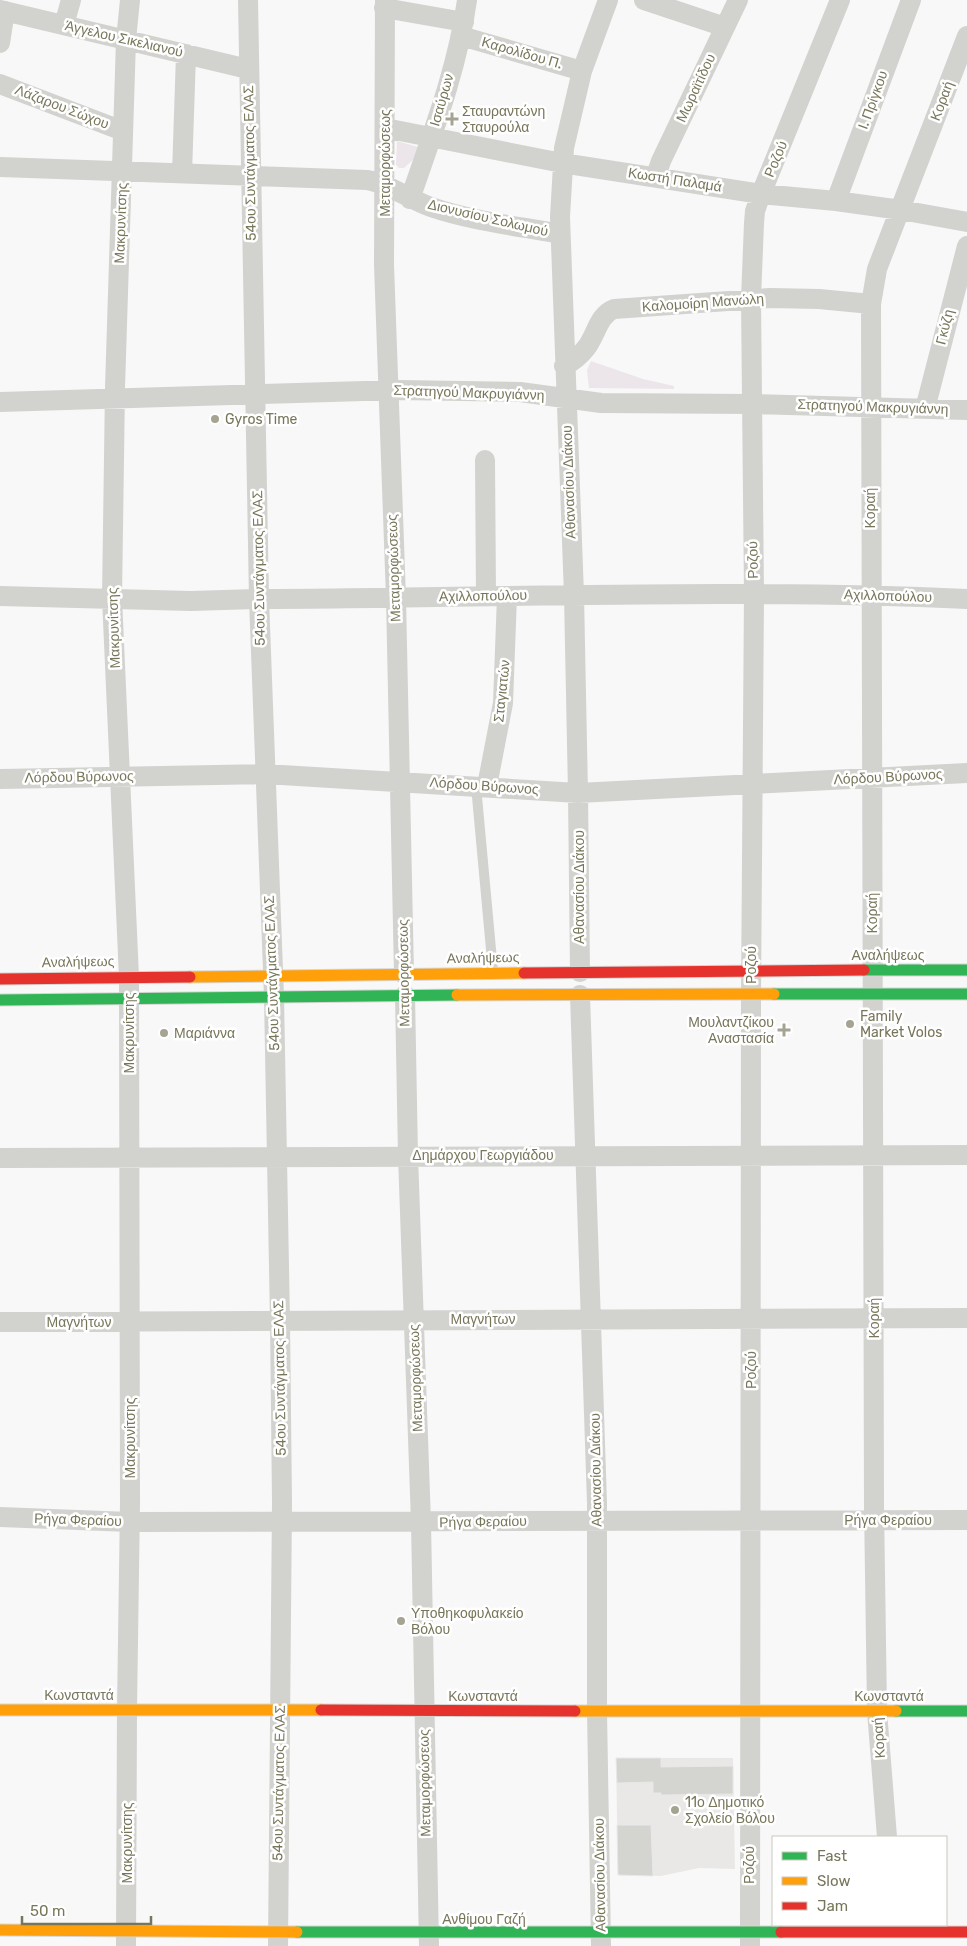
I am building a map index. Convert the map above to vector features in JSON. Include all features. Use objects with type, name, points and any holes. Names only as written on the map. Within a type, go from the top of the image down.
[{"type":"main road","name":"Αναλήψεως","points":[[0,979],[751,970],[967,970]]},
{"type":"main road","name":"Μεταμορφώσεως","points":[[404,974],[405,995]]},
{"type":"main road","points":[[0,1000],[405,995],[967,994]]},
{"type":"main road","name":"Κωνσταντά","points":[[0,1710],[967,1711]]},
{"type":"main road","name":"Ανθίμου Γαζή","points":[[0,1930],[119,1939],[428,1940],[749,1939],[967,1932]]},
{"type":"street","points":[[64,25],[71,0]]},
{"type":"street","name":"Μακρυνίτσης","points":[[119,1939],[127,1710],[130,1522],[130,1156],[129,977],[112,598],[115,398],[123,131],[126,40],[130,0]]},
{"type":"street","name":"54ου Συντάγματος ΕΛΑΣ","points":[[248,0],[259,599],[274,997],[280,1321],[282,1522],[278,1939]]},
{"type":"street","name":"Ισαύρων","points":[[410,199],[431,138],[462,29],[467,0]]},
{"type":"street","name":"Αθανασίου Διάκου","points":[[580,972],[574,594],[560,234],[562,163],[582,71],[608,0]]},
{"type":"street","points":[[644,0],[725,26]]},
{"type":"street","name":"Μωραϊτίδου","points":[[656,176],[661,160],[738,0]]},
{"type":"street","name":"Ροζού","points":[[749,1939],[751,970],[754,593],[751,299],[754,223],[761,194],[840,0]]},
{"type":"street","name":"Ι. Πρίγκου","points":[[836,201],[910,0]]},
{"type":"street","name":"Καρολίδου Π.","points":[[384,4],[582,71]]},
{"type":"street","name":"Μεταμορφώσεως","points":[[384,4],[384,265],[396,598],[404,974]]},
{"type":"street","points":[[0,43],[3,8]]},
{"type":"street","name":"Άγγελου Σικελιανού","points":[[3,8],[64,25],[248,69]]},
{"type":"street","name":"Κοραή","points":[[887,1836],[877,1711],[874,1520],[875,1318],[872,1156],[870,594],[871,304],[877,269],[967,36]]},
{"type":"street","points":[[182,174],[186,54]]},
{"type":"street","name":"Λάζαρου Σώχου","points":[[0,84],[123,131]]},
{"type":"street","name":"Κωστή Παλαμά","points":[[385,128],[562,163],[656,176],[761,194],[836,201],[901,210],[967,222]]},
{"type":"street","name":"Διονυσίου Σολωμού","points":[[0,167],[367,180],[384,185],[410,199],[451,212],[560,234]]},
{"type":"street","name":"Γκύζη","points":[[925,409],[967,246]]},
{"type":"street","name":"Καλομοίρη Μανώλη","points":[[564,366],[586,349],[604,316],[610,310],[751,299],[795,298],[871,304]]},
{"type":"street","name":"Στρατηγού Μακρυγιάννη","points":[[0,402],[388,390],[520,392],[601,402],[967,410]]},
{"type":"street","points":[[485,460],[486,596]]},
{"type":"street","name":"Αχιλλοπούλου","points":[[0,596],[191,601],[574,594],[754,593],[870,594],[967,598]]},
{"type":"street","name":"Σταγιατών","points":[[482,786],[503,703],[507,596]]},
{"type":"street","name":"Λόρδου Βύρωνος","points":[[0,779],[265,774],[578,793],[967,773]]},
{"type":"street","name":"Μεταμορφώσεως","points":[[405,995],[408,1156],[421,1522],[428,1940]]},
{"type":"street","name":"Αθανασίου Διάκου","points":[[580,995],[598,1520],[601,1940]]},
{"type":"street","name":"Δημάρχου Γεωργιάδου","points":[[0,1158],[130,1156],[967,1155]]},
{"type":"street","name":"Μαγνήτων","points":[[0,1322],[967,1318]]},
{"type":"street","name":"Ρήγα Φεραίου","points":[[0,1517],[130,1522],[967,1520]]},
{"type":"lane","name":"Σταγιατών","points":[[482,786],[493,973]]},
{"type":"shaded area","points":[[397,141],[418,147],[415,158],[404,168],[399,168],[396,165]]},
{"type":"shaded area","points":[[591,361],[643,379],[674,386],[674,389],[589,388],[587,370]]},
{"type":"shaded area","name":"11ο Δημοτικό Σχολείο Βόλου","points":[[616,1758],[733,1758],[735,1869],[699,1868],[661,1876],[618,1875]]},
{"type":"building","points":[[616,1758],[661,1758],[661,1767],[733,1766],[733,1794],[661,1795],[661,1793],[653,1793],[653,1782],[617,1783]]},
{"type":"building","points":[[617,1825],[651,1825],[653,1876],[618,1875]]},
{"type":"traffic: fast","points":[[864,970],[967,970]]},
{"type":"traffic: fast","points":[[774,994],[967,994]]},
{"type":"traffic: fast","points":[[0,1000],[457,995]]},
{"type":"traffic: fast","points":[[896,1711],[967,1711]]},
{"type":"traffic: fast","points":[[297,1932],[781,1932]]},
{"type":"traffic: slow","points":[[190,977],[524,973]]},
{"type":"traffic: slow","points":[[457,995],[774,994]]},
{"type":"traffic: slow","points":[[0,1710],[321,1710]]},
{"type":"traffic: slow","points":[[575,1711],[896,1711]]},
{"type":"traffic: slow","points":[[0,1930],[297,1932]]},
{"type":"traffic: jam","points":[[524,973],[864,970]]},
{"type":"traffic: jam","points":[[0,979],[190,977]]},
{"type":"traffic: jam","points":[[321,1710],[575,1711]]},
{"type":"traffic: jam","points":[[781,1932],[967,1932]]},
{"type":"place","name":"Σταυραντώνη Σταυρούλα","points":[[452,119]]},
{"type":"place","name":"Gyros Time","points":[[215,419]]},
{"type":"place","name":"Family Market Volos","points":[[850,1024]]},
{"type":"place","name":"Μουλαντζίκου Αναστασία","points":[[784,1030]]},
{"type":"place","name":"Μαριάννα","points":[[164,1033]]},
{"type":"place","name":"Υποθηκοφυλακείο Βόλου","points":[[401,1621]]},
{"type":"place","name":"11ο Δημοτικό Σχολείο Βόλου","points":[[675,1810]]}]
